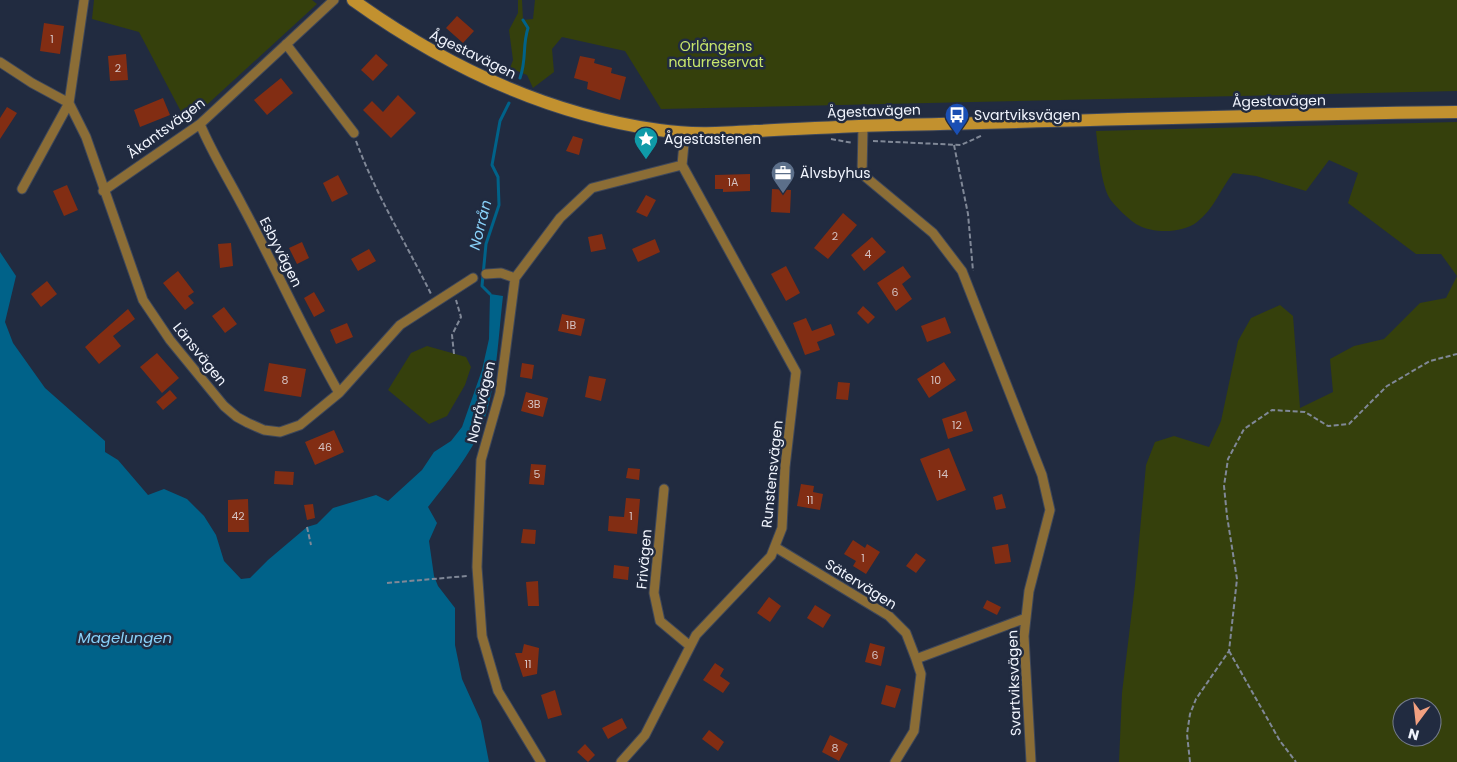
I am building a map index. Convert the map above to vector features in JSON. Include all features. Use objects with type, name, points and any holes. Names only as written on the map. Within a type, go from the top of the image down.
[{"type":"main road","name":"Ågestavägen","points":[[353,0],[397,31],[454,65],[507,89],[562,109],[610,121],[685,134],[863,126],[1457,112]]},
{"type":"street","points":[[22,189],[69,103],[84,0]]},
{"type":"street","name":"Åkantsvägen","points":[[103,191],[200,124],[334,0]]},
{"type":"street","points":[[286,44],[354,133]]},
{"type":"street","points":[[0,62],[69,103]]},
{"type":"street","name":"Länsvägen","points":[[69,103],[86,138],[103,191],[148,310],[224,406],[237,417],[264,430],[280,432],[300,425],[339,393],[400,325],[473,278]]},
{"type":"street","name":"Esbyvägen","points":[[200,124],[211,151],[243,206],[313,350],[339,393]]},
{"type":"street","name":"Svartviksvägen","points":[[863,126],[862,174],[933,233],[962,271],[1042,474],[1050,510],[1029,590],[1024,636],[1032,762]]},
{"type":"street","points":[[682,165],[685,134]]},
{"type":"street","name":"Norråvägen","points":[[541,762],[498,691],[482,636],[477,567],[481,460],[500,393],[515,278],[560,218],[592,188],[682,165]]},
{"type":"street","name":"Runstensvägen","points":[[621,762],[645,735],[696,635],[771,556],[782,528],[785,467],[796,372],[682,165]]},
{"type":"street","points":[[486,274],[500,273],[515,278]]},
{"type":"street","name":"Frivägen","points":[[664,489],[654,593],[660,621],[690,646]]},
{"type":"street","name":"Sätervägen","points":[[775,547],[889,616],[906,633],[921,674],[914,731],[895,762]]},
{"type":"street","points":[[916,659],[1026,618]]},
{"type":"path","points":[[354,133],[366,170],[435,303]]},
{"type":"path","points":[[954,146],[968,214],[973,258],[973,280],[968,286]]},
{"type":"path","points":[[453,290],[461,317],[452,335],[454,354]]},
{"type":"path","points":[[1190,762],[1187,734],[1190,714],[1196,699],[1229,651],[1237,579],[1226,516],[1224,486],[1228,459],[1244,429],[1272,410],[1305,412],[1328,426],[1349,424],[1388,386],[1430,361],[1457,354]]},
{"type":"path","points":[[307,528],[311,545]]},
{"type":"path","points":[[387,583],[458,576]]},
{"type":"path","points":[[1229,651],[1280,740],[1296,762]]},
{"type":"green space","points":[[94,0],[312,0],[317,4],[187,123],[139,32],[92,19]]},
{"type":"green space","name":"Orlångens naturreservat","points":[[518,0],[522,0],[523,20],[533,19],[535,0],[1457,0],[1457,91],[661,109],[625,51],[562,37],[552,49],[554,72],[533,88],[527,75],[510,68],[513,60],[509,30],[518,13]]},
{"type":"green space","points":[[1457,122],[1457,276],[1441,254],[1416,254],[1348,203],[1358,173],[1329,160],[1306,191],[1256,176],[1233,173],[1203,217],[1191,226],[1168,231],[1145,228],[1131,220],[1110,199],[1102,176],[1096,131]]},
{"type":"green space","points":[[1457,276],[1457,762],[1119,762],[1122,693],[1135,585],[1146,465],[1155,442],[1174,436],[1209,447],[1221,421],[1238,341],[1251,318],[1280,305],[1293,316],[1300,408],[1333,392],[1330,359],[1354,346],[1384,339],[1420,303],[1446,298]]},
{"type":"green space","points":[[427,346],[466,357],[471,367],[465,385],[447,416],[429,424],[388,390],[411,353]]},
{"type":"water","name":"Magelungen","points":[[0,252],[16,276],[5,322],[13,343],[45,388],[105,441],[105,452],[118,460],[148,495],[164,489],[187,499],[204,516],[216,535],[224,561],[241,579],[250,578],[307,527],[317,524],[333,508],[376,495],[388,501],[422,470],[434,452],[451,441],[462,427],[482,370],[489,339],[490,294],[503,296],[494,377],[483,424],[466,457],[428,507],[437,523],[429,541],[434,576],[438,586],[455,608],[455,645],[462,679],[481,721],[489,762],[0,762]]},
{"type":"building","points":[[457,16],[474,31],[463,43],[446,28]]},
{"type":"building","points":[[44,23],[64,26],[60,54],[40,51]]},
{"type":"building","points":[[126,54],[128,80],[110,81],[108,56]]},
{"type":"building","points":[[376,54],[388,65],[373,81],[361,70]]},
{"type":"building","points":[[580,56],[595,59],[594,63],[612,68],[611,73],[626,77],[620,100],[587,89],[588,82],[574,78]]},
{"type":"building","points":[[281,78],[293,93],[267,115],[254,100]]},
{"type":"building","points":[[398,95],[416,113],[391,138],[363,110],[372,101],[383,112]]},
{"type":"building","points":[[163,98],[170,115],[140,127],[134,110]]},
{"type":"building","points":[[7,107],[17,113],[0,139],[0,118]]},
{"type":"building","points":[[573,136],[583,139],[579,155],[566,151]]},
{"type":"building","points":[[750,174],[750,191],[723,192],[723,189],[715,189],[715,175]]},
{"type":"building","points":[[338,175],[348,194],[332,202],[323,183]]},
{"type":"building","points":[[67,185],[78,210],[64,216],[53,191]]},
{"type":"building","points":[[772,189],[791,190],[790,213],[771,212]]},
{"type":"building","points":[[646,195],[656,200],[647,217],[636,212]]},
{"type":"building","points":[[843,213],[857,225],[828,259],[814,248]]},
{"type":"building","points":[[602,234],[606,249],[591,252],[588,237]]},
{"type":"building","points":[[872,237],[886,252],[864,271],[851,255]]},
{"type":"building","points":[[655,239],[660,252],[638,262],[632,249]]},
{"type":"building","points":[[302,242],[309,258],[297,264],[289,248]]},
{"type":"building","points":[[231,243],[233,266],[220,268],[218,244]]},
{"type":"building","points":[[369,249],[376,261],[358,271],[351,259]]},
{"type":"building","points":[[786,266],[800,293],[786,301],[771,274]]},
{"type":"building","points":[[903,266],[911,277],[902,284],[912,299],[896,311],[877,283]]},
{"type":"building","points":[[178,271],[194,292],[188,296],[194,303],[185,310],[163,283]]},
{"type":"building","points":[[47,281],[57,294],[41,307],[31,294]]},
{"type":"building","points":[[314,292],[325,311],[314,317],[304,298]]},
{"type":"building","points":[[863,306],[875,317],[868,324],[857,313]]},
{"type":"building","points":[[224,307],[237,324],[225,333],[212,316]]},
{"type":"building","points":[[128,309],[135,319],[113,336],[121,346],[99,364],[85,347]]},
{"type":"building","points":[[562,314],[585,319],[581,336],[558,331]]},
{"type":"building","points":[[945,317],[951,333],[927,342],[921,326]]},
{"type":"building","points":[[806,318],[812,331],[831,324],[835,335],[817,342],[820,350],[805,355],[793,323]]},
{"type":"building","points":[[347,323],[353,337],[336,344],[330,330]]},
{"type":"building","points":[[157,353],[179,378],[162,393],[140,367]]},
{"type":"building","points":[[944,362],[956,380],[929,398],[917,379]]},
{"type":"building","points":[[269,363],[306,369],[301,397],[264,391]]},
{"type":"building","points":[[522,363],[534,365],[532,379],[520,377]]},
{"type":"building","points":[[589,376],[606,379],[601,401],[585,397]]},
{"type":"building","points":[[838,382],[850,383],[848,400],[836,399]]},
{"type":"building","points":[[170,390],[177,398],[163,410],[156,402]]},
{"type":"building","points":[[526,392],[548,398],[543,417],[521,411]]},
{"type":"building","points":[[966,411],[973,431],[948,439],[942,419]]},
{"type":"building","points":[[334,430],[344,452],[315,465],[305,442]]},
{"type":"building","points":[[949,448],[966,490],[937,501],[920,459]]},
{"type":"building","points":[[531,464],[546,465],[544,485],[529,484]]},
{"type":"building","points":[[628,468],[640,469],[639,480],[626,478]]},
{"type":"building","points":[[275,471],[294,472],[293,485],[274,484]]},
{"type":"building","points":[[801,484],[814,486],[813,492],[823,494],[820,510],[797,506]]},
{"type":"building","points":[[1002,494],[1006,508],[996,510],[993,497]]},
{"type":"building","points":[[626,498],[640,499],[637,534],[608,531],[609,516],[624,517]]},
{"type":"building","points":[[248,499],[249,532],[228,532],[228,500]]},
{"type":"building","points":[[313,504],[315,518],[307,520],[304,505]]},
{"type":"building","points":[[523,529],[536,530],[535,544],[521,543]]},
{"type":"building","points":[[853,540],[865,548],[867,544],[880,552],[866,574],[853,566],[856,561],[844,554]]},
{"type":"building","points":[[1008,544],[1011,562],[995,564],[992,547]]},
{"type":"building","points":[[916,553],[926,560],[916,573],[906,566]]},
{"type":"building","points":[[614,565],[629,567],[628,580],[613,578]]},
{"type":"building","points":[[538,581],[539,606],[528,606],[526,582]]},
{"type":"building","points":[[769,597],[781,606],[770,622],[757,613]]},
{"type":"building","points":[[987,600],[1001,607],[997,615],[983,608]]},
{"type":"building","points":[[815,605],[831,615],[823,628],[807,618]]},
{"type":"building","points":[[870,643],[885,647],[881,666],[865,662]]},
{"type":"building","points":[[524,644],[539,648],[537,674],[523,677],[515,653],[522,653]]},
{"type":"building","points":[[715,663],[724,669],[720,676],[730,683],[723,693],[703,680]]},
{"type":"building","points":[[886,685],[901,689],[895,708],[881,704]]},
{"type":"building","points":[[555,690],[562,715],[548,719],[541,695]]},
{"type":"building","points":[[622,718],[627,728],[608,739],[602,728]]},
{"type":"building","points":[[709,730],[724,742],[718,751],[702,739]]},
{"type":"building","points":[[830,735],[848,744],[839,761],[822,752]]},
{"type":"building","points":[[585,744],[595,755],[588,762],[577,752]]},
{"type":"waterway","name":"Norrån","points":[[520,78],[528,28],[523,20]]},
{"type":"waterway","name":"Norrån","points":[[490,294],[482,286],[486,244],[499,205],[498,177],[492,165],[500,121],[509,103]]},
{"type":"place","name":"Svartviksvägen","points":[[957,136]]},
{"type":"place","name":"Ågestastenen","points":[[646,160]]},
{"type":"place","name":"Älvsbyhus","points":[[783,194]]}]
